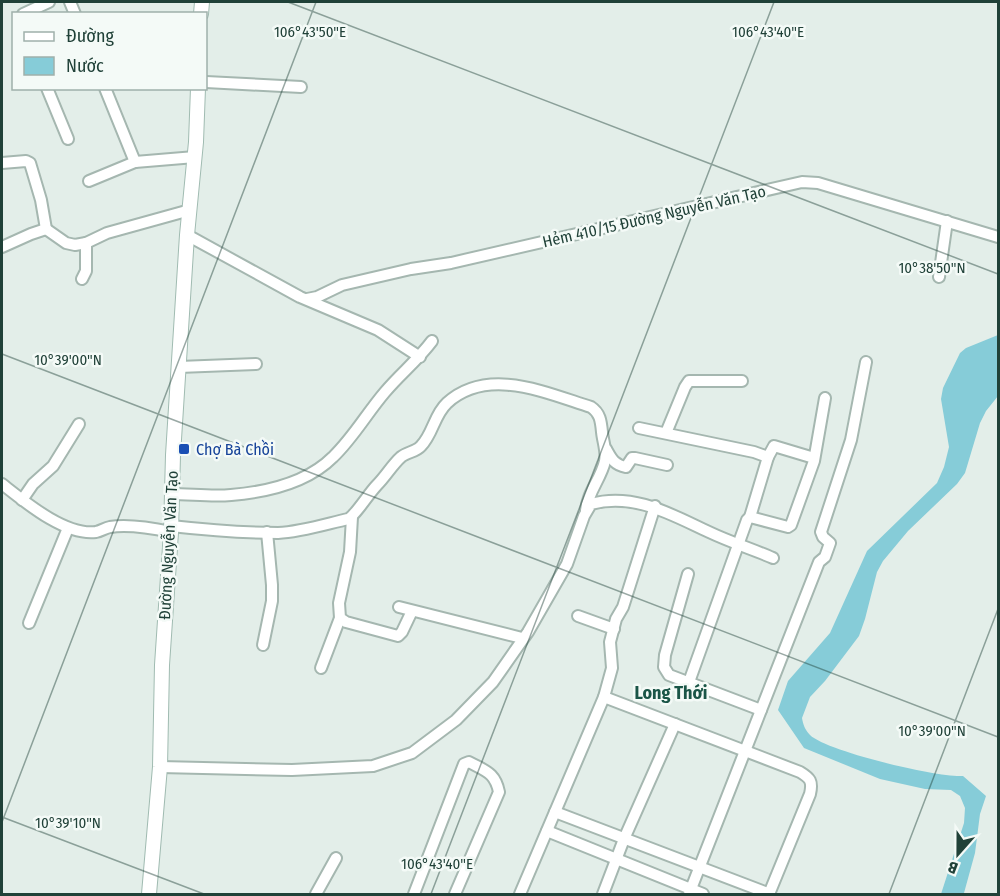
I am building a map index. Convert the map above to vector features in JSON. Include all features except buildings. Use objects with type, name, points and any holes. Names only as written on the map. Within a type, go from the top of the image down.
[{"type":"main road","name":"Đường Nguyễn Văn Tạo","points":[[149,894],[160,767],[162,665],[178,367],[195,157],[198,90]]},
{"type":"street","points":[[27,12],[49,2]]},
{"type":"street","points":[[207,82],[301,87]]},
{"type":"street","points":[[48,90],[68,139]]},
{"type":"street","points":[[106,90],[135,162]]},
{"type":"street","points":[[89,181],[135,162],[195,157]]},
{"type":"street","points":[[2,163],[26,161],[30,163],[41,200],[46,230],[66,243],[75,245],[86,243],[107,233],[190,210]]},
{"type":"street","name":"Hẻm 410/15 Đường Nguyễn Văn Tạo","points":[[307,299],[317,297],[342,285],[802,182],[818,183],[999,237]]},
{"type":"street","points":[[939,277],[947,222]]},
{"type":"street","points":[[2,247],[46,230]]},
{"type":"street","points":[[187,235],[307,299],[378,330],[420,357]]},
{"type":"street","points":[[82,279],[86,271],[86,243]]},
{"type":"street","points":[[171,494],[231,495],[273,488],[308,476],[321,468],[342,448],[385,392],[420,357],[432,341]]},
{"type":"street","points":[[690,892],[800,609],[819,562],[825,557],[830,543],[821,532],[851,440],[866,362]]},
{"type":"street","points":[[178,367],[256,364]]},
{"type":"street","points":[[666,434],[689,381],[742,381]]},
{"type":"street","points":[[160,767],[292,770],[373,766],[412,753],[456,720],[493,682],[528,632],[567,564],[590,495],[605,459],[599,416],[596,411],[591,407],[522,385],[511,384],[473,388],[446,404],[420,448],[402,456],[367,495],[352,517],[350,552],[339,603],[340,618],[321,668]]},
{"type":"street","points":[[750,517],[788,527],[792,522],[814,458],[825,398]]},
{"type":"street","points":[[22,500],[33,484],[53,466],[79,424]]},
{"type":"street","points":[[639,428],[754,452],[768,457]]},
{"type":"street","points":[[604,444],[612,460],[622,466],[627,466],[632,458],[667,465]]},
{"type":"street","points":[[689,682],[750,517],[768,457],[774,446],[814,458]]},
{"type":"street","points":[[2,484],[22,500],[68,528],[95,532],[111,527],[135,527],[280,533],[352,517]]},
{"type":"street","points":[[586,512],[591,504],[596,503],[620,501],[655,506],[773,558]]},
{"type":"street","points":[[520,894],[604,697],[612,668],[610,642],[616,619],[623,607],[655,506]]},
{"type":"street","points":[[29,622],[68,528]]},
{"type":"street","points":[[263,645],[273,585],[267,532]]},
{"type":"street","points":[[688,574],[665,655],[664,667],[669,675],[761,710]]},
{"type":"street","points":[[399,607],[522,638]]},
{"type":"street","points":[[340,618],[346,622],[398,636],[412,610]]},
{"type":"street","points":[[578,616],[614,629]]},
{"type":"street","points":[[555,812],[770,894],[812,784],[810,778],[800,772],[604,697]]},
{"type":"street","points":[[603,894],[624,839],[675,724]]},
{"type":"street","points":[[414,894],[464,764],[469,762],[493,775],[499,792],[455,894]]},
{"type":"street","points":[[547,831],[690,892],[703,894]]},
{"type":"street","points":[[316,894],[336,858]]},
{"type":"water","points":[[998,335],[998,396],[980,423],[965,473],[957,484],[908,531],[883,561],[877,572],[859,636],[810,697],[802,718],[808,733],[820,741],[859,756],[883,762],[931,773],[963,776],[986,796],[980,814],[975,853],[964,893],[941,894],[964,823],[965,808],[960,796],[951,790],[925,789],[880,779],[804,748],[778,710],[788,681],[830,633],[867,551],[937,483],[949,447],[941,399],[943,388],[960,353],[966,348]]},
{"type":"place","name":"Chợ Bà Chồi","points":[[184,449]]},
{"type":"district","name":"Long Thới","points":[[671,693]]}]
